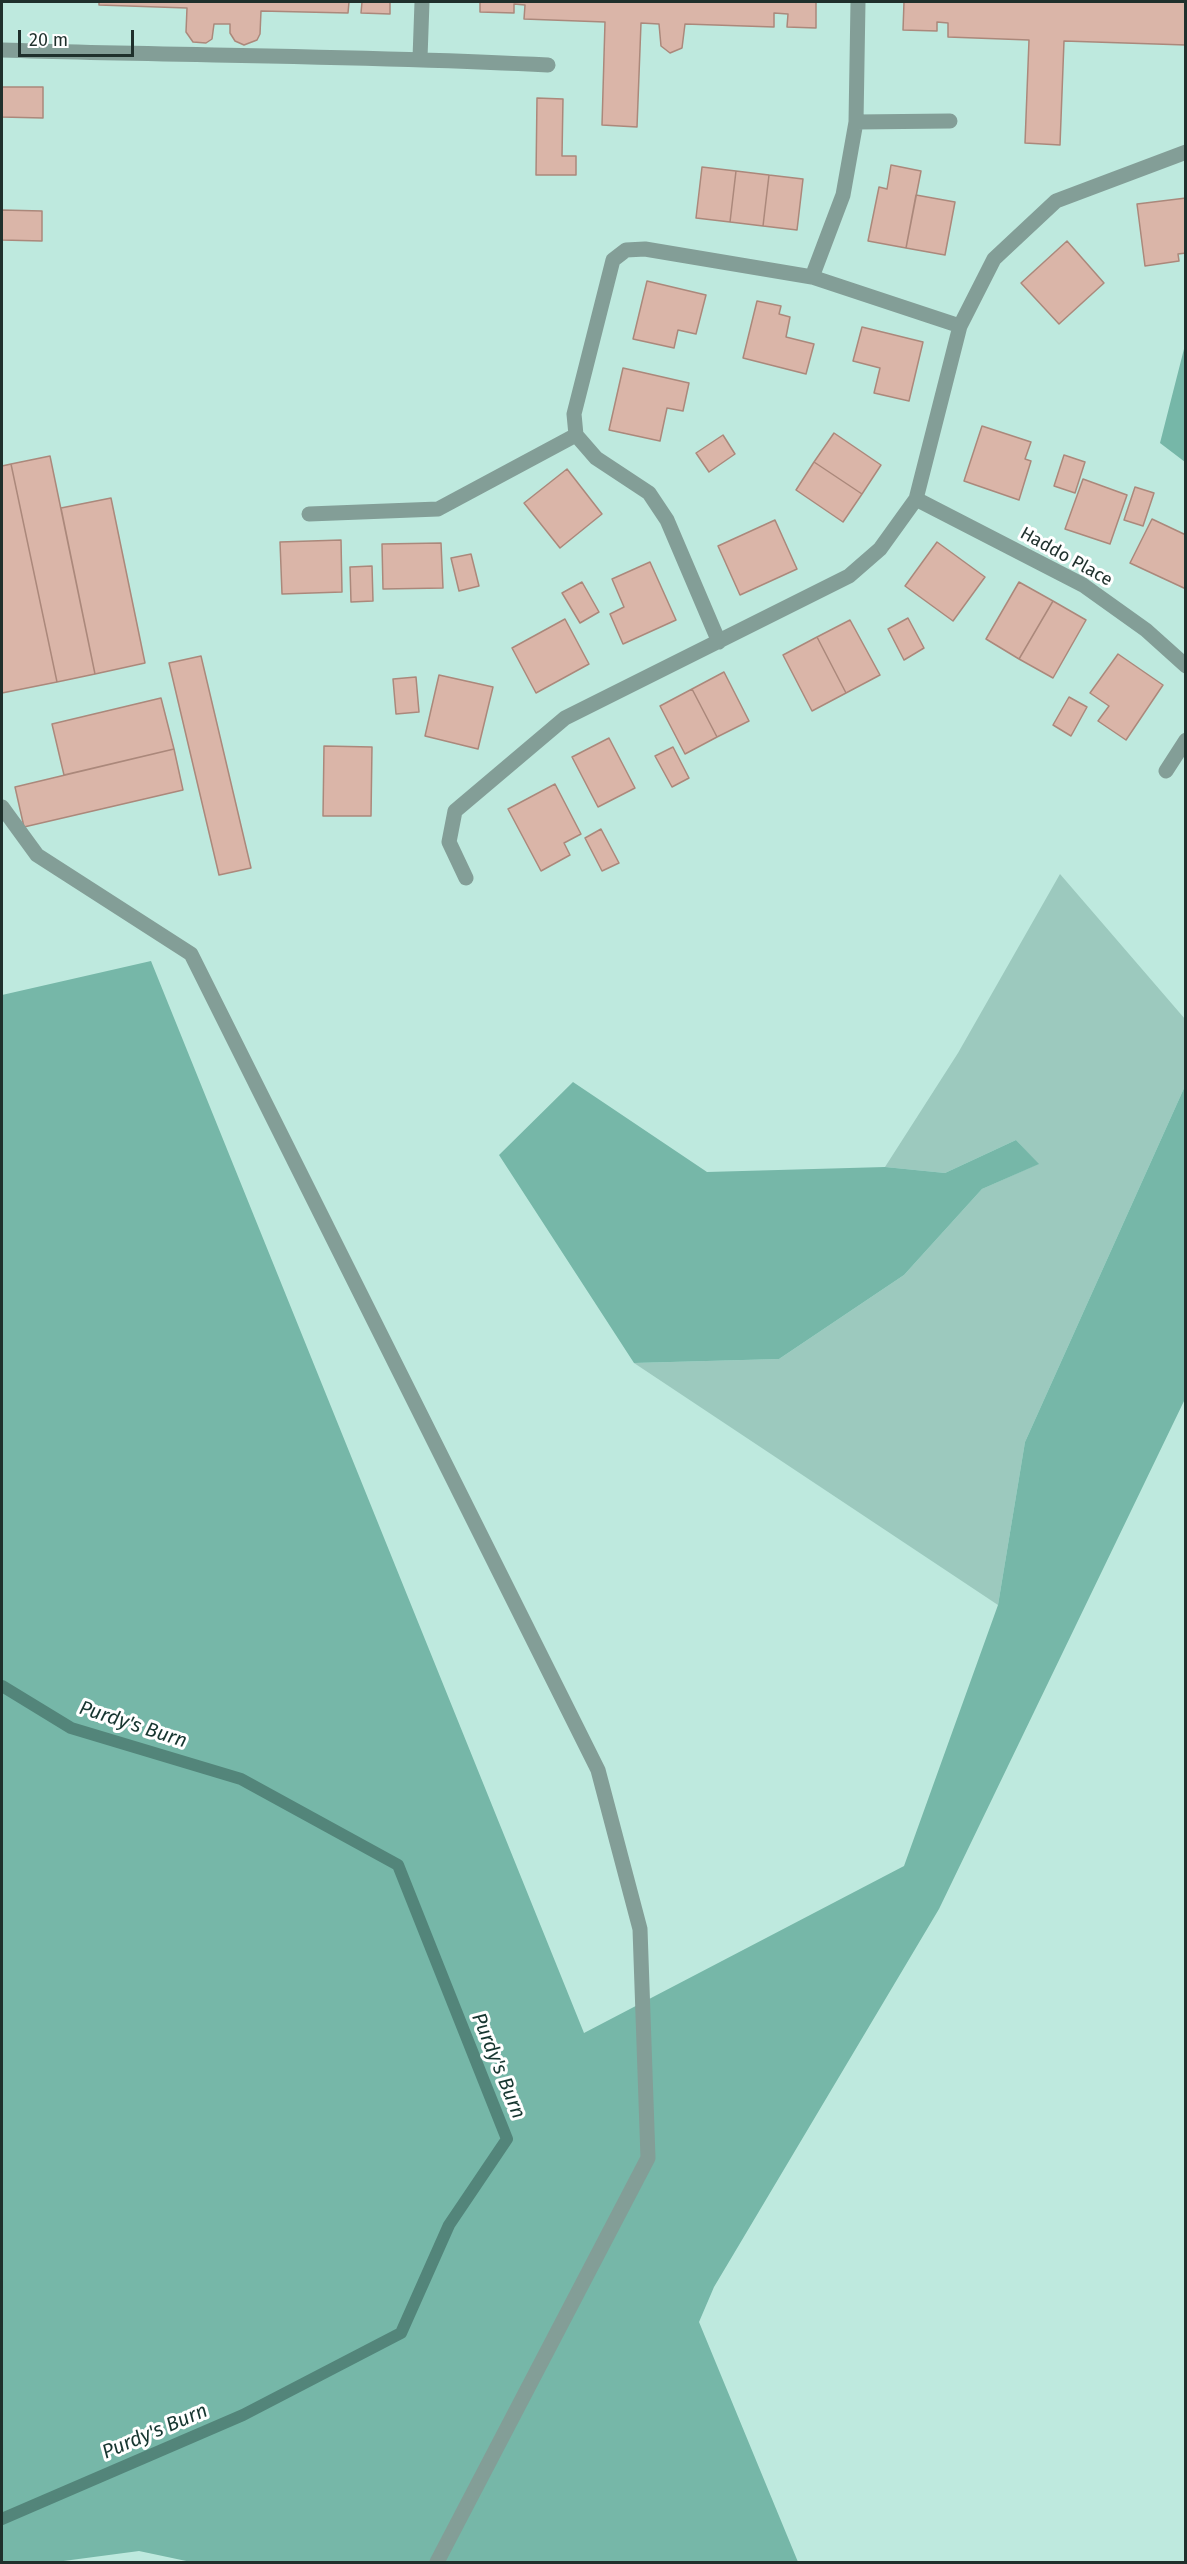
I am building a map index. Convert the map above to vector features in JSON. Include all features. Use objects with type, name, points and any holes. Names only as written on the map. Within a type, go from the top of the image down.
[{"type":"street","points":[[420,58],[422,2]]},
{"type":"street","points":[[812,277],[843,195],[856,122],[858,2]]},
{"type":"street","points":[[2,50],[135,55],[420,58],[548,65]]},
{"type":"street","points":[[856,122],[950,121]]},
{"type":"street","points":[[466,878],[449,842],[455,811],[566,718],[849,576],[880,549],[916,499],[960,326],[994,259],[1056,201],[1159,164],[1185,152]]},
{"type":"street","points":[[719,642],[667,520],[649,493],[596,458],[576,435],[574,414],[613,260],[626,250],[645,249],[812,277],[960,326]]},
{"type":"street","points":[[309,514],[438,509],[576,435]]},
{"type":"street","name":"Haddo Place","points":[[916,499],[1083,585],[1146,630],[1185,666]]},
{"type":"street","points":[[1166,771],[1185,740]]},
{"type":"street","points":[[2,807],[37,855],[191,954],[598,1770],[640,1929],[648,2158],[437,2562]]},
{"type":"shaded area","points":[[1060,874],[1185,1019],[1185,1086],[1025,1442],[998,1605],[634,1363],[779,1359],[904,1275],[982,1189],[1038,1164],[1016,1140],[945,1173],[885,1167],[958,1053]]},
{"type":"green space","points":[[1185,345],[1186,462],[1160,443]]},
{"type":"green space","points":[[151,961],[584,2033],[904,1866],[998,1605],[1025,1442],[1185,1086],[1185,1399],[939,1909],[714,2287],[699,2322],[798,2562],[191,2562],[139,2551],[56,2562],[2,2562],[2,995]]},
{"type":"green space","points":[[573,1082],[707,1172],[885,1167],[945,1173],[1016,1140],[1039,1164],[982,1189],[904,1275],[779,1359],[634,1363],[499,1155]]},
{"type":"building","points":[[99,2],[349,2],[348,13],[261,11],[260,34],[257,40],[244,45],[235,41],[230,33],[230,24],[214,24],[212,39],[206,43],[193,42],[186,32],[187,8],[99,5]]},
{"type":"building","points":[[362,2],[390,2],[390,14],[361,13]]},
{"type":"building","points":[[480,2],[816,2],[816,28],[787,27],[788,14],[774,13],[774,27],[685,24],[682,48],[670,53],[661,46],[659,24],[641,23],[637,127],[602,125],[605,22],[524,19],[525,5],[514,4],[514,13],[480,12]]},
{"type":"building","points":[[904,2],[1186,2],[1186,45],[1064,41],[1060,145],[1025,143],[1029,40],[948,37],[948,23],[937,22],[937,31],[903,30]]},
{"type":"building","points":[[2,87],[43,87],[43,118],[2,117]]},
{"type":"building","points":[[537,98],[563,99],[562,156],[576,156],[576,175],[536,175]]},
{"type":"building","points":[[891,165],[921,171],[906,248],[868,241],[879,187],[887,189]]},
{"type":"building","points":[[702,167],[736,171],[730,222],[696,218]]},
{"type":"building","points":[[736,171],[769,175],[763,226],[730,222]]},
{"type":"building","points":[[769,175],[803,179],[797,230],[763,226]]},
{"type":"building","points":[[916,195],[955,202],[945,255],[906,248]]},
{"type":"building","points":[[1186,198],[1186,253],[1178,254],[1179,261],[1145,266],[1137,204]]},
{"type":"building","points":[[2,210],[42,211],[42,241],[2,240]]},
{"type":"building","points":[[1067,241],[1104,283],[1059,324],[1021,283]]},
{"type":"building","points":[[647,281],[706,295],[696,334],[678,330],[674,348],[633,339]]},
{"type":"building","points":[[757,301],[781,306],[779,314],[790,317],[786,337],[814,344],[806,374],[743,358]]},
{"type":"building","points":[[862,327],[923,342],[909,401],[874,393],[880,368],[853,361]]},
{"type":"building","points":[[623,368],[689,383],[683,411],[667,408],[660,441],[609,430]]},
{"type":"building","points":[[982,426],[1031,442],[1025,459],[1031,461],[1019,500],[964,481]]},
{"type":"building","points":[[834,433],[881,465],[862,494],[814,462]]},
{"type":"building","points":[[723,435],[735,454],[709,472],[696,453]]},
{"type":"building","points":[[1064,455],[1085,462],[1075,493],[1054,486]]},
{"type":"building","points":[[50,456],[95,674],[57,682],[11,464]]},
{"type":"building","points":[[814,462],[862,494],[843,522],[796,490]]},
{"type":"building","points":[[11,464],[57,682],[2,693],[2,466]]},
{"type":"building","points":[[567,469],[602,514],[560,548],[524,503]]},
{"type":"building","points":[[1083,479],[1127,495],[1110,544],[1065,529]]},
{"type":"building","points":[[1135,487],[1154,493],[1143,526],[1124,520]]},
{"type":"building","points":[[111,498],[145,663],[95,674],[61,508]]},
{"type":"building","points":[[1152,519],[1186,535],[1186,589],[1130,563]]},
{"type":"building","points":[[775,520],[797,569],[740,595],[718,546]]},
{"type":"building","points":[[341,540],[342,592],[282,594],[280,542]]},
{"type":"building","points":[[937,542],[985,577],[953,621],[905,586]]},
{"type":"building","points":[[441,543],[443,588],[383,589],[382,544]]},
{"type":"building","points":[[471,554],[479,586],[459,591],[451,558]]},
{"type":"building","points":[[650,562],[676,620],[623,644],[610,614],[624,607],[612,579]]},
{"type":"building","points":[[372,566],[373,601],[351,602],[350,567]]},
{"type":"building","points":[[582,582],[599,612],[580,623],[562,593]]},
{"type":"building","points":[[1019,582],[1053,601],[1019,659],[986,639]]},
{"type":"building","points":[[1053,601],[1086,620],[1053,678],[1019,659]]},
{"type":"building","points":[[908,618],[924,648],[904,660],[888,629]]},
{"type":"building","points":[[565,619],[589,664],[536,693],[512,648]]},
{"type":"building","points":[[850,620],[880,675],[846,693],[817,637]]},
{"type":"building","points":[[817,637],[846,693],[812,711],[783,655]]},
{"type":"building","points":[[1118,654],[1163,685],[1126,740],[1098,721],[1109,706],[1090,693]]},
{"type":"building","points":[[201,656],[251,868],[219,875],[169,663]]},
{"type":"building","points":[[724,672],[749,721],[717,737],[692,689]]},
{"type":"building","points":[[439,675],[493,687],[478,749],[425,736]]},
{"type":"building","points":[[416,677],[419,712],[396,714],[393,679]]},
{"type":"building","points":[[692,689],[717,737],[685,754],[660,706]]},
{"type":"building","points":[[1069,697],[1087,707],[1071,736],[1053,725]]},
{"type":"building","points":[[161,698],[174,749],[64,775],[52,724]]},
{"type":"building","points":[[609,738],[635,788],[598,807],[572,757]]},
{"type":"building","points":[[324,746],[372,747],[371,816],[323,816]]},
{"type":"building","points":[[673,747],[689,778],[672,787],[655,756]]},
{"type":"building","points":[[174,749],[183,790],[24,827],[15,787]]},
{"type":"building","points":[[555,784],[581,834],[564,843],[570,855],[541,871],[508,809]]},
{"type":"building","points":[[601,829],[619,863],[602,871],[585,838]]},
{"type":"waterway","name":"Purdy's Burn","points":[[2,1686],[71,1728],[241,1779],[398,1865],[507,2139],[449,2225],[401,2333],[243,2415],[2,2519]]}]
